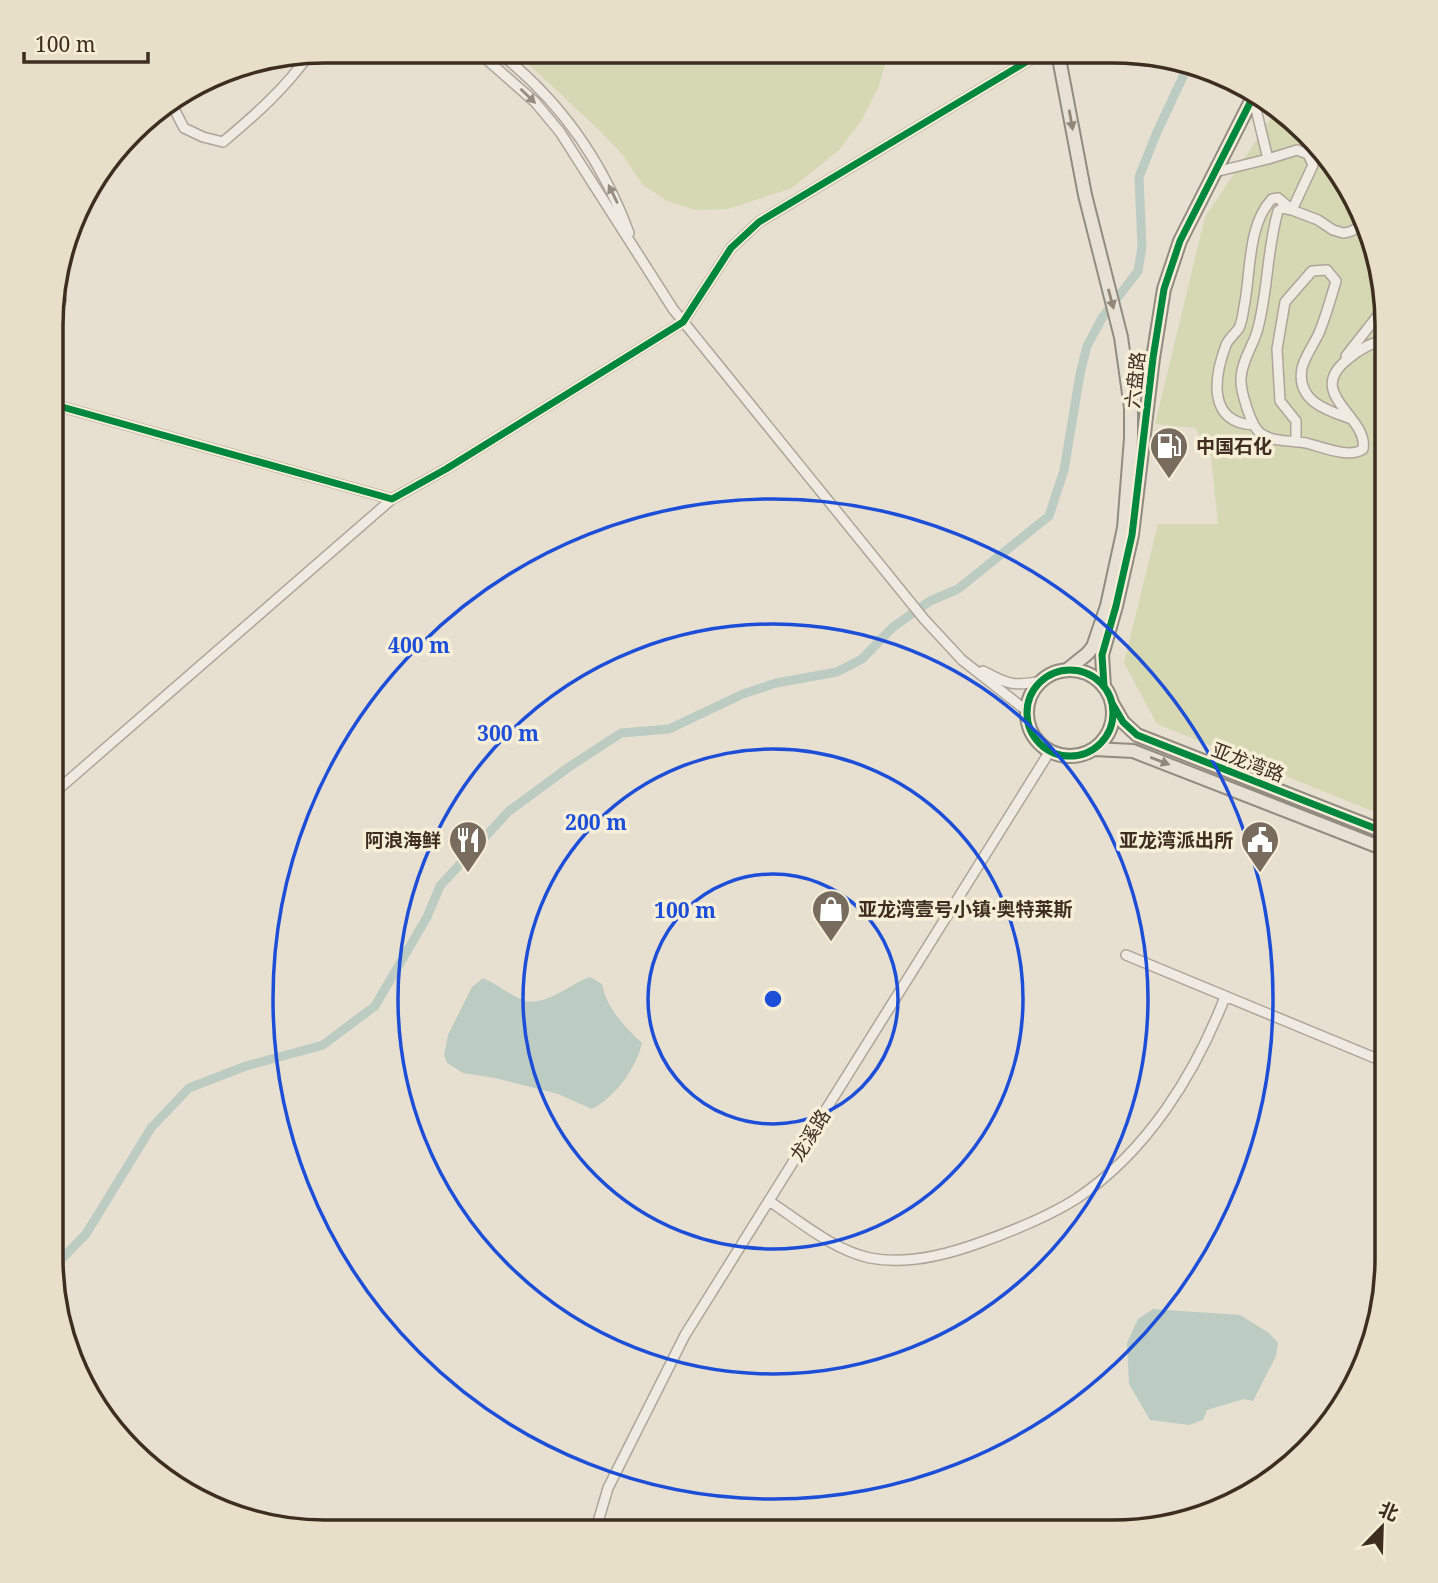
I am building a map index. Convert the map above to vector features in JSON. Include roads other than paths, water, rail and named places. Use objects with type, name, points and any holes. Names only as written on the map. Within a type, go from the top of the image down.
[{"type":"main road","name":"六盘路","points":[[1060,63],[1084,195],[1118,326],[1131,418],[1130,470],[1124,528],[1114,580],[1097,637],[1087,654],[1067,670]]},
{"type":"main road","name":"六盘路","points":[[1104,687],[1102,655],[1132,536],[1160,306],[1173,257],[1215,172],[1255,105]]},
{"type":"main road","points":[[1067,670],[1088,673],[1104,687],[1112,703],[1113,720],[1106,737],[1094,749],[1080,755],[1065,755],[1050,751],[1037,741],[1029,727],[1027,711],[1031,694],[1041,681],[1049,675],[1067,670]]},
{"type":"main road","name":"亚龙湾路","points":[[1112,703],[1123,722],[1137,735],[1375,828]]},
{"type":"main road","name":"亚龙湾路","points":[[1094,749],[1133,751],[1375,845]]},
{"type":"street","points":[[491,63],[535,102],[560,132],[654,283],[683,322],[924,619],[962,660],[1027,711]]},
{"type":"street","points":[[513,63],[527,74],[557,107],[588,149],[620,207],[639,258]]},
{"type":"street","points":[[63,785],[392,499],[446,469],[683,322],[731,248],[759,222],[1024,63]]},
{"type":"street","points":[[175,111],[184,128],[223,142],[249,120],[302,64]]},
{"type":"street","points":[[1260,108],[1268,159]]},
{"type":"street","points":[[1215,172],[1297,150],[1308,154],[1313,165],[1291,210]]},
{"type":"street","points":[[1253,425],[1241,424],[1227,416],[1220,407],[1216,388],[1219,365],[1228,341],[1239,327],[1261,212],[1272,199],[1278,198],[1291,210]]},
{"type":"street","points":[[1356,229],[1352,233],[1343,233],[1282,208],[1277,216],[1258,331],[1245,357],[1241,377],[1242,391],[1253,425],[1259,432],[1285,443],[1296,442],[1349,453],[1363,449],[1364,442],[1334,394],[1333,380],[1337,369],[1375,320]]},
{"type":"street","points":[[1296,442],[1296,421],[1280,401],[1277,349],[1285,302],[1312,271],[1327,270],[1336,281],[1320,330],[1302,369],[1304,385],[1310,400],[1329,412],[1350,418]]},
{"type":"street","points":[[1337,369],[1366,346],[1375,343]]},
{"type":"street","points":[[63,407],[392,499]]},
{"type":"street","points":[[962,660],[1008,684],[1024,685],[1041,681]]},
{"type":"street","name":"龙溪路","points":[[599,1520],[608,1488],[685,1335],[1050,751]]},
{"type":"street","points":[[1126,955],[1375,1058]]},
{"type":"street","points":[[769,1201],[833,1244],[870,1258],[911,1260],[953,1252],[995,1237],[1076,1199],[1147,1135],[1178,1093],[1211,1034],[1225,997]]},
{"type":"waterway","points":[[63,1258],[86,1234],[151,1128],[189,1088],[246,1066],[323,1045],[375,1006],[427,917],[440,886],[509,811],[621,733],[669,729],[743,694],[776,683],[837,672],[862,659],[893,627],[930,601],[958,589],[1049,516],[1064,470],[1087,346],[1102,318],[1138,271],[1142,247],[1139,177],[1185,73]]},
{"type":"place","name":"中国石化","points":[[1169,480]]},
{"type":"place","name":"阿浪海鲜","points":[[468,874]]},
{"type":"place","name":"亚龙湾派出所","points":[[1260,874]]},
{"type":"place","name":"亚龙湾壹号小镇·奥特莱斯","points":[[831,943]]}]
